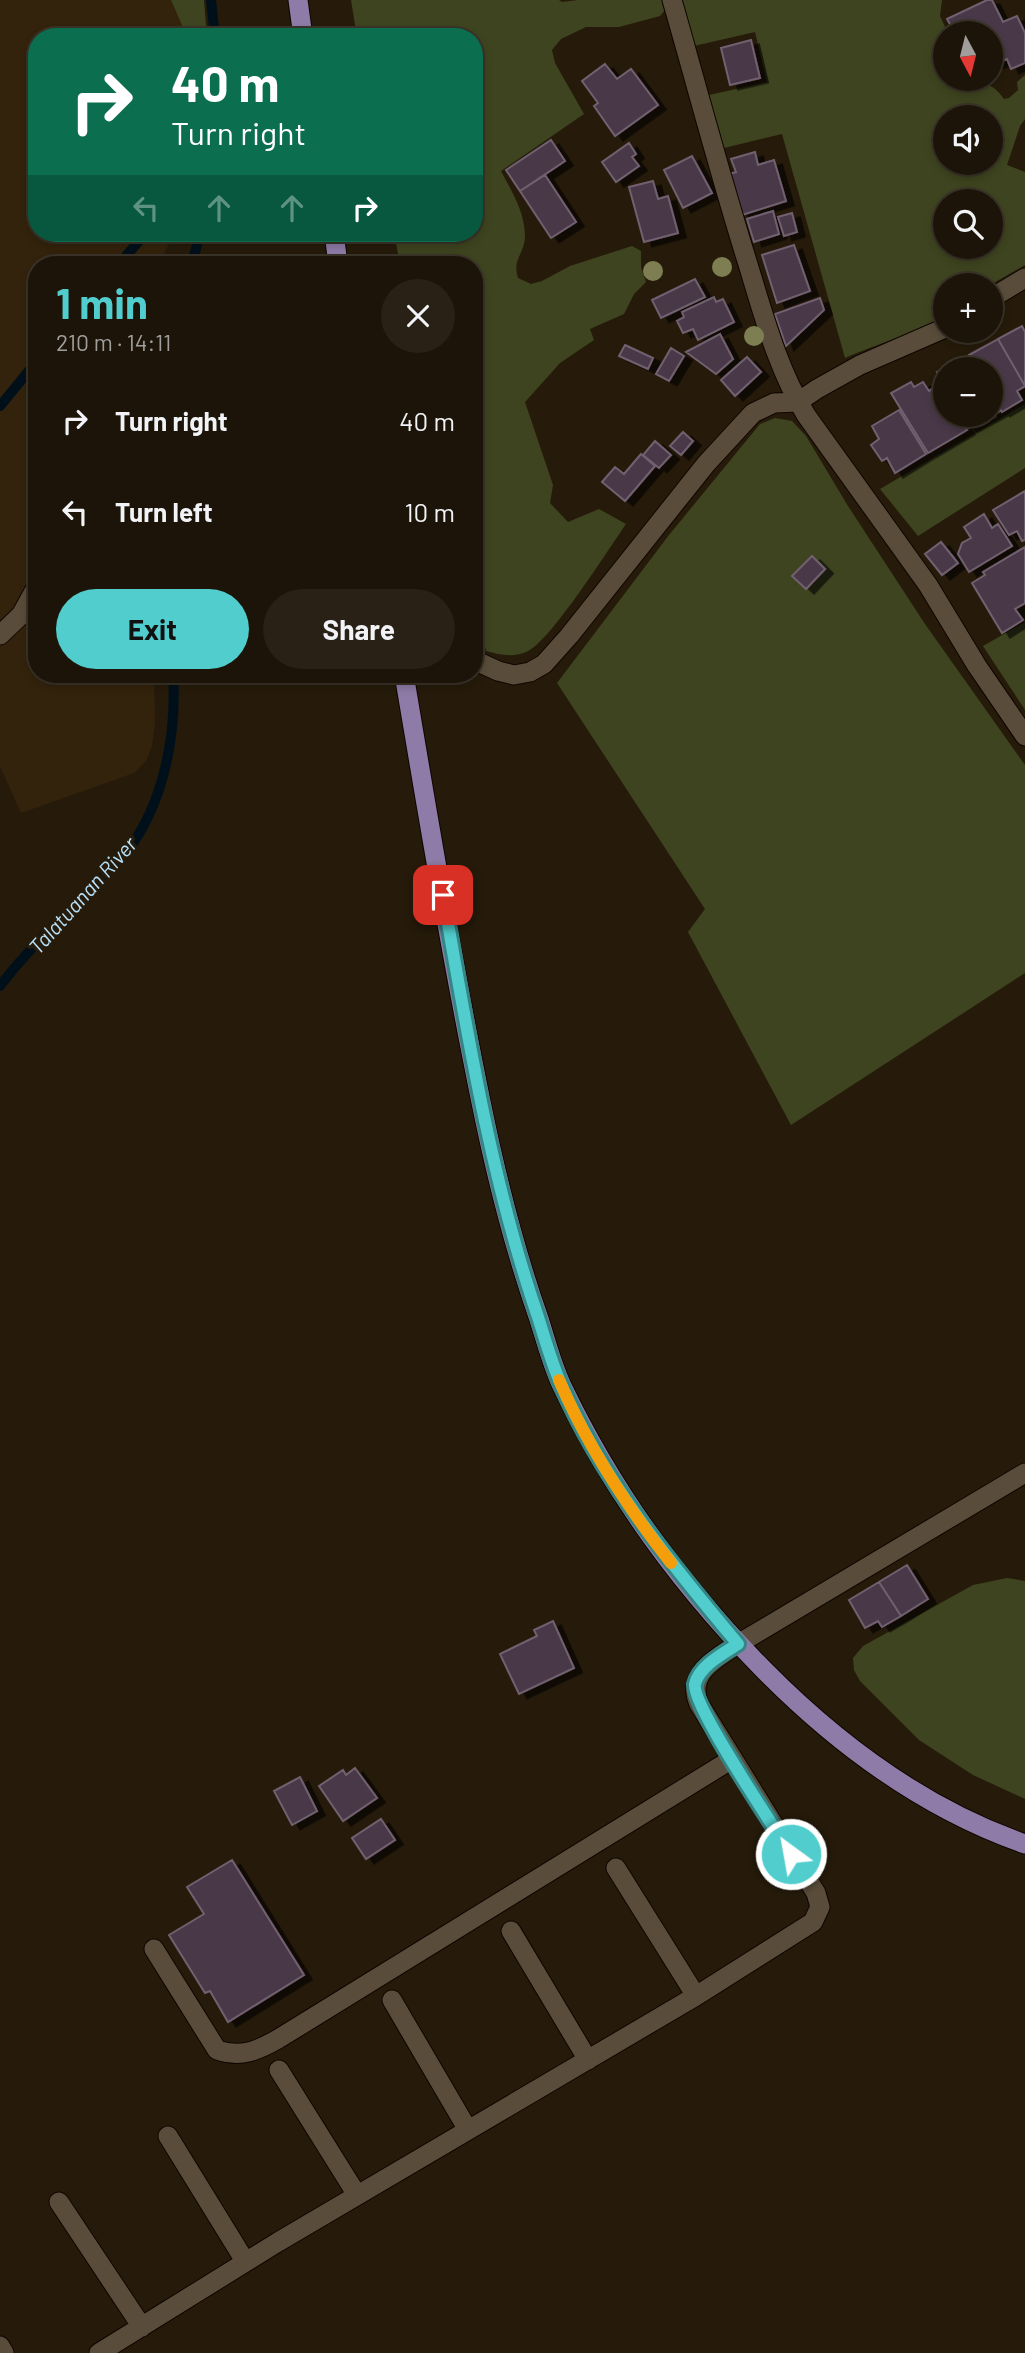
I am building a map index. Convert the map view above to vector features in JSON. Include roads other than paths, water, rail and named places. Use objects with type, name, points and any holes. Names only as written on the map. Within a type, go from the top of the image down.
[{"type":"main road","points":[[298,0],[302,28]]},
{"type":"main road","points":[[406,683],[496,1175],[525,1280],[560,1382],[600,1460],[646,1531],[738,1644],[787,1693],[838,1739],[889,1775],[956,1815],[1025,1844]]},
{"type":"street","points":[[671,0],[761,308],[779,361],[798,402],[928,585],[977,666],[1025,736]]},
{"type":"street","points":[[1003,291],[1025,278]]},
{"type":"street","points":[[483,664],[514,675],[530,672],[544,664],[706,464],[754,413],[775,403],[798,402],[860,365],[933,333]]},
{"type":"street","points":[[0,635],[21,615],[28,602]]},
{"type":"street","points":[[99,2353],[245,2261],[696,1996],[813,1922],[820,1908],[816,1893],[699,1704],[695,1685],[706,1668],[738,1644],[1025,1473]]},
{"type":"street","points":[[154,1949],[217,2050],[229,2054],[253,2052],[732,1759]]},
{"type":"street","points":[[616,1868],[696,1996]]},
{"type":"street","points":[[511,1931],[588,2060]]},
{"type":"street","points":[[392,2000],[468,2130]]},
{"type":"street","points":[[279,2070],[357,2195]]},
{"type":"street","points":[[168,2136],[245,2261]]},
{"type":"street","points":[[60,2202],[142,2327]]},
{"type":"street","points":[[0,2346],[4,2353]]},
{"type":"waterway","name":"Talatuanan River","points":[[211,0],[214,28]]},
{"type":"waterway","points":[[126,256],[138,242]]},
{"type":"waterway","name":"Talatuanan River","points":[[194,256],[198,242]]},
{"type":"waterway","points":[[0,406],[28,372]]},
{"type":"waterway","name":"Talatuanan River","points":[[0,986],[34,946],[122,857],[139,834],[159,791],[165,768],[173,720],[173,683]]}]
